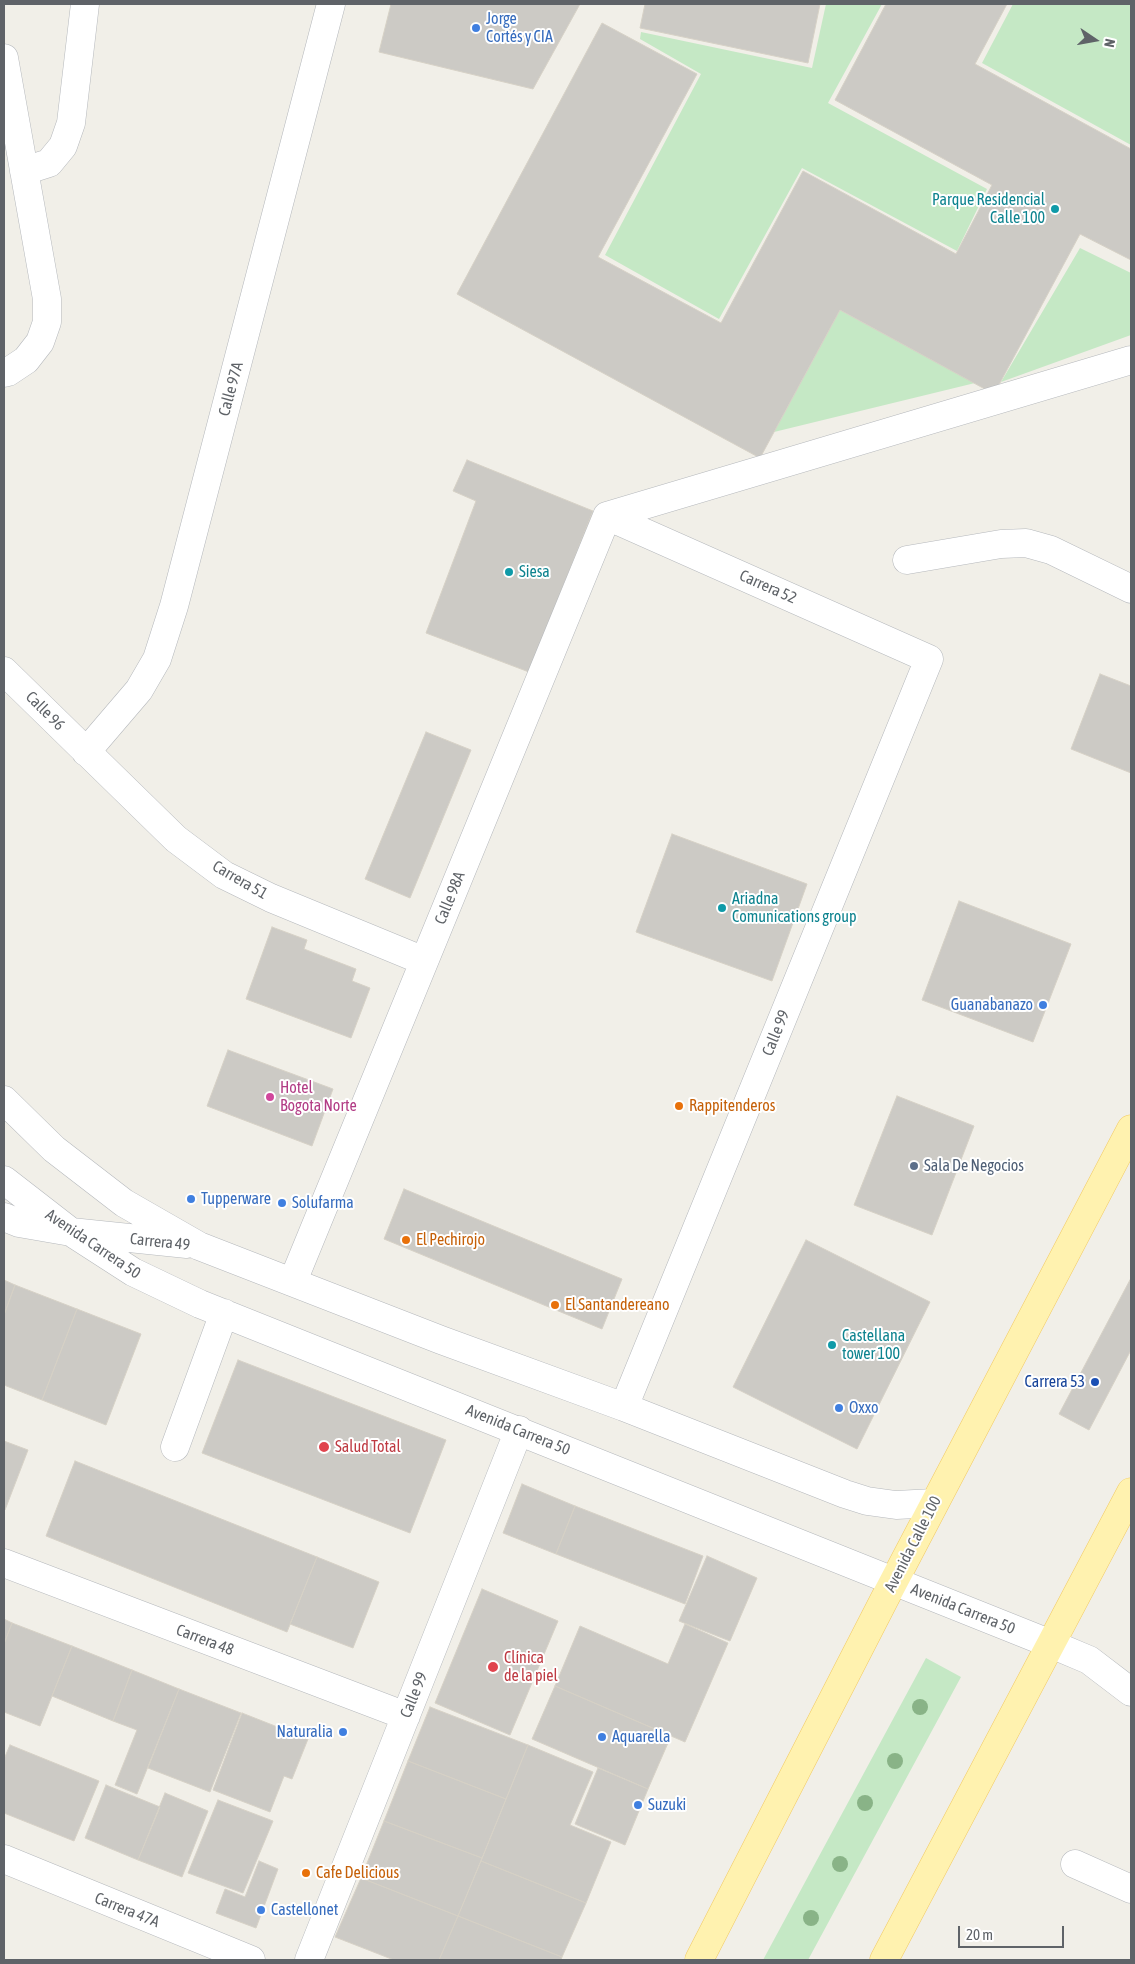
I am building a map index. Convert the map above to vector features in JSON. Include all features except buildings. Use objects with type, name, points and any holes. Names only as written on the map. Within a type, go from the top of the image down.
[{"type":"main road","name":"Avenida Calle 100","points":[[699,1960],[934,1503],[1131,1129]]},
{"type":"main road","points":[[884,1960],[1131,1492]]},
{"type":"street","points":[[24,171],[49,163],[63,146],[71,123],[85,4]]},
{"type":"street","name":"Calle 97A","points":[[86,752],[139,690],[157,659],[174,606],[331,4]]},
{"type":"street","points":[[4,58],[47,300],[47,322],[40,342],[26,360],[4,373]]},
{"type":"street","points":[[607,516],[1131,360]]},
{"type":"street","name":"Carrera 52","points":[[607,516],[929,659]]},
{"type":"street","name":"Calle 98A","points":[[293,1281],[607,516]]},
{"type":"street","points":[[907,560],[1001,544],[1026,543],[1051,550],[1131,589]]},
{"type":"street","name":"Calle 99","points":[[624,1407],[929,659]]},
{"type":"street","name":"Calle 96","points":[[4,671],[86,752]]},
{"type":"street","name":"Carrera 51","points":[[86,752],[176,839],[224,875],[271,898],[424,961]]},
{"type":"street","points":[[4,1100],[54,1149],[124,1203],[199,1246],[441,1340],[624,1407],[845,1494],[867,1501],[896,1505],[934,1503]]},
{"type":"street","name":"Avenida Carrera 50","points":[[4,1180],[71,1232],[133,1272],[200,1304],[1051,1644],[1089,1660],[1131,1692]]},
{"type":"street","name":"Carrera 49","points":[[4,1217],[19,1223],[71,1232],[199,1246]]},
{"type":"street","points":[[175,1447],[224,1313]]},
{"type":"street","name":"Calle 99","points":[[309,1960],[519,1430]]},
{"type":"street","name":"Carrera 48","points":[[4,1563],[406,1716]]},
{"type":"street","name":"Carrera 47A","points":[[4,1859],[251,1960]]},
{"type":"street","points":[[1075,1864],[1131,1889]]},
{"type":"green space","points":[[826,4],[882,4],[828,103],[987,189],[957,251],[802,168],[719,319],[605,255],[701,74],[640,39],[641,32],[812,68]]},
{"type":"green space","points":[[1013,4],[1131,4],[1131,145],[982,63]]},
{"type":"green space","points":[[1080,248],[1131,273],[1131,335],[1001,382]]},
{"type":"green space","points":[[840,310],[975,383],[774,432]]},
{"type":"green space","points":[[926,1658],[961,1677],[808,1960],[763,1960]]},
{"type":"place","name":"Jorge Cortés y CIA","points":[[476,28]]},
{"type":"place","name":"Parque Residencial Calle 100","points":[[1055,209]]},
{"type":"place","name":"Siesa","points":[[509,572]]},
{"type":"place","name":"Ariadna Comunications group","points":[[722,908]]},
{"type":"place","name":"Guanabanazo","points":[[1043,1005]]},
{"type":"place","name":"Hotel Bogota Norte","points":[[270,1097]]},
{"type":"place","name":"Rappitenderos","points":[[679,1106]]},
{"type":"place","name":"Sala De Negocios","points":[[914,1166]]},
{"type":"place","name":"Tupperware","points":[[191,1199]]},
{"type":"place","name":"Solufarma","points":[[282,1203]]},
{"type":"place","name":"El Pechirojo","points":[[406,1240]]},
{"type":"place","name":"El Santandereano","points":[[555,1305]]},
{"type":"place","name":"Castellana tower 100","points":[[832,1345]]},
{"type":"place","name":"Carrera 53","points":[[1095,1382]]},
{"type":"place","name":"Oxxo","points":[[839,1408]]},
{"type":"place","name":"Salud Total","points":[[324,1447]]},
{"type":"place","name":"Clínica de la piel","points":[[493,1667]]},
{"type":"place","name":"Naturalia","points":[[343,1732]]},
{"type":"place","name":"Aquarella","points":[[602,1737]]},
{"type":"place","name":"Suzuki","points":[[638,1805]]},
{"type":"place","name":"Cafe Delicious","points":[[306,1873]]},
{"type":"place","name":"Castellonet","points":[[261,1910]]}]
